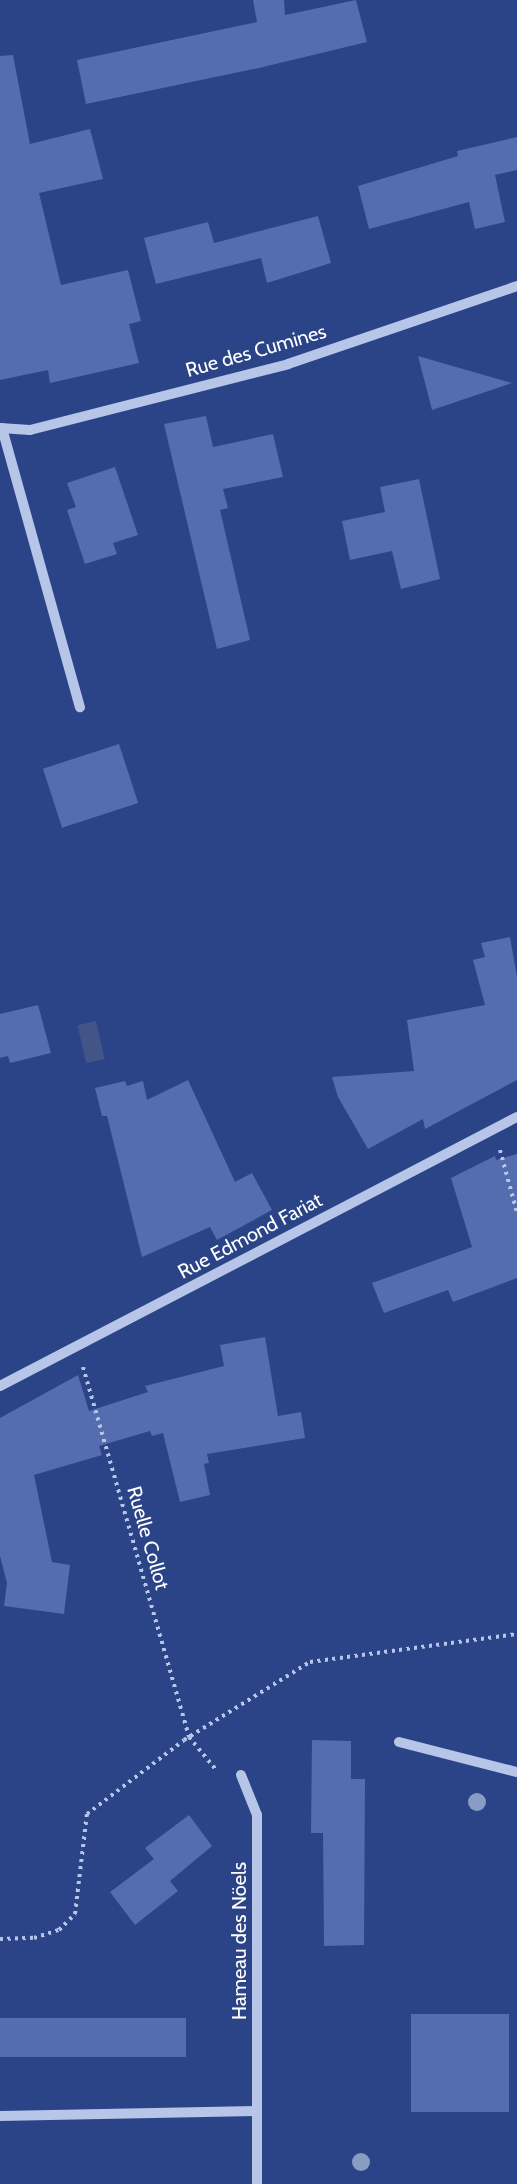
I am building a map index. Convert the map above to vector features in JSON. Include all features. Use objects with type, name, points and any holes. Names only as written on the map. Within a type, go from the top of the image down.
[{"type":"street","name":"Rue des Cumines","points":[[1,428],[30,430],[288,364],[517,286]]},
{"type":"street","points":[[1,428],[80,707]]},
{"type":"street","name":"Rue Edmond Fariat","points":[[0,1386],[517,1117]]},
{"type":"street","points":[[399,1743],[517,1772]]},
{"type":"street","name":"Hameau des Nöels","points":[[241,1775],[257,1815],[257,2184]]},
{"type":"street","points":[[0,2116],[257,2111]]},
{"type":"path","points":[[494,1129],[517,1212]]},
{"type":"path","name":"Ruelle Collot","points":[[77,1346],[189,1737]]},
{"type":"path","points":[[0,1939],[34,1938],[50,1933],[58,1930],[75,1914],[87,1814],[189,1737],[310,1662],[517,1634]]},
{"type":"path","points":[[189,1737],[221,1776],[241,1775]]},
{"type":"water","points":[[96,1021],[105,1059],[86,1063],[77,1025]]},
{"type":"building","points":[[253,0],[284,0],[285,15],[356,0],[367,42],[259,68],[86,104],[77,60],[257,22]]},
{"type":"building","points":[[13,55],[30,144],[90,129],[103,179],[39,193],[61,285],[128,270],[141,321],[129,324],[139,363],[50,383],[48,370],[0,380],[0,56]]},
{"type":"building","points":[[517,137],[517,170],[495,175],[505,222],[475,229],[469,202],[369,229],[358,186],[458,156],[457,151]]},
{"type":"building","points":[[318,216],[331,263],[267,283],[261,258],[156,284],[144,238],[208,222],[214,243]]},
{"type":"building","points":[[418,356],[512,383],[432,410]]},
{"type":"building","points":[[206,416],[213,447],[273,434],[283,477],[223,489],[228,508],[220,510],[250,640],[217,649],[164,424]]},
{"type":"building","points":[[115,467],[138,535],[113,543],[117,554],[85,564],[67,510],[76,507],[67,483]]},
{"type":"building","points":[[419,479],[440,579],[401,589],[392,551],[350,560],[342,521],[385,512],[380,487]]},
{"type":"building","points":[[119,744],[138,803],[62,828],[43,769]]},
{"type":"building","points":[[510,937],[517,977],[517,1080],[425,1129],[423,1119],[368,1149],[338,1097],[332,1077],[414,1071],[407,1020],[485,1005],[473,960],[485,957],[481,943]]},
{"type":"building","points":[[38,1005],[51,1053],[10,1063],[8,1056],[0,1058],[0,1014]]},
{"type":"building","points":[[188,1080],[235,1182],[252,1173],[272,1210],[217,1240],[210,1227],[142,1257],[107,1116],[102,1116],[95,1088],[125,1081],[127,1086],[143,1081],[147,1100]]},
{"type":"building","points":[[517,1154],[517,1278],[453,1302],[448,1290],[384,1313],[372,1283],[472,1247],[451,1178],[495,1156],[496,1160]]},
{"type":"building","points":[[265,1337],[278,1416],[301,1412],[305,1438],[207,1454],[209,1463],[204,1464],[210,1495],[180,1502],[163,1433],[152,1436],[150,1431],[99,1446],[102,1455],[34,1475],[52,1562],[70,1565],[64,1614],[4,1606],[7,1583],[0,1556],[0,1418],[78,1375],[89,1411],[148,1392],[145,1386],[224,1366],[220,1345]]},
{"type":"building","points":[[312,1740],[351,1741],[351,1779],[365,1779],[364,1945],[324,1946],[323,1833],[311,1833]]},
{"type":"building","points":[[189,1815],[212,1846],[170,1881],[178,1891],[135,1925],[110,1892],[154,1859],[145,1848]]},
{"type":"building","points":[[411,2014],[509,2014],[509,2112],[411,2112]]},
{"type":"building","points":[[0,2018],[186,2018],[186,2057],[0,2057]]}]
